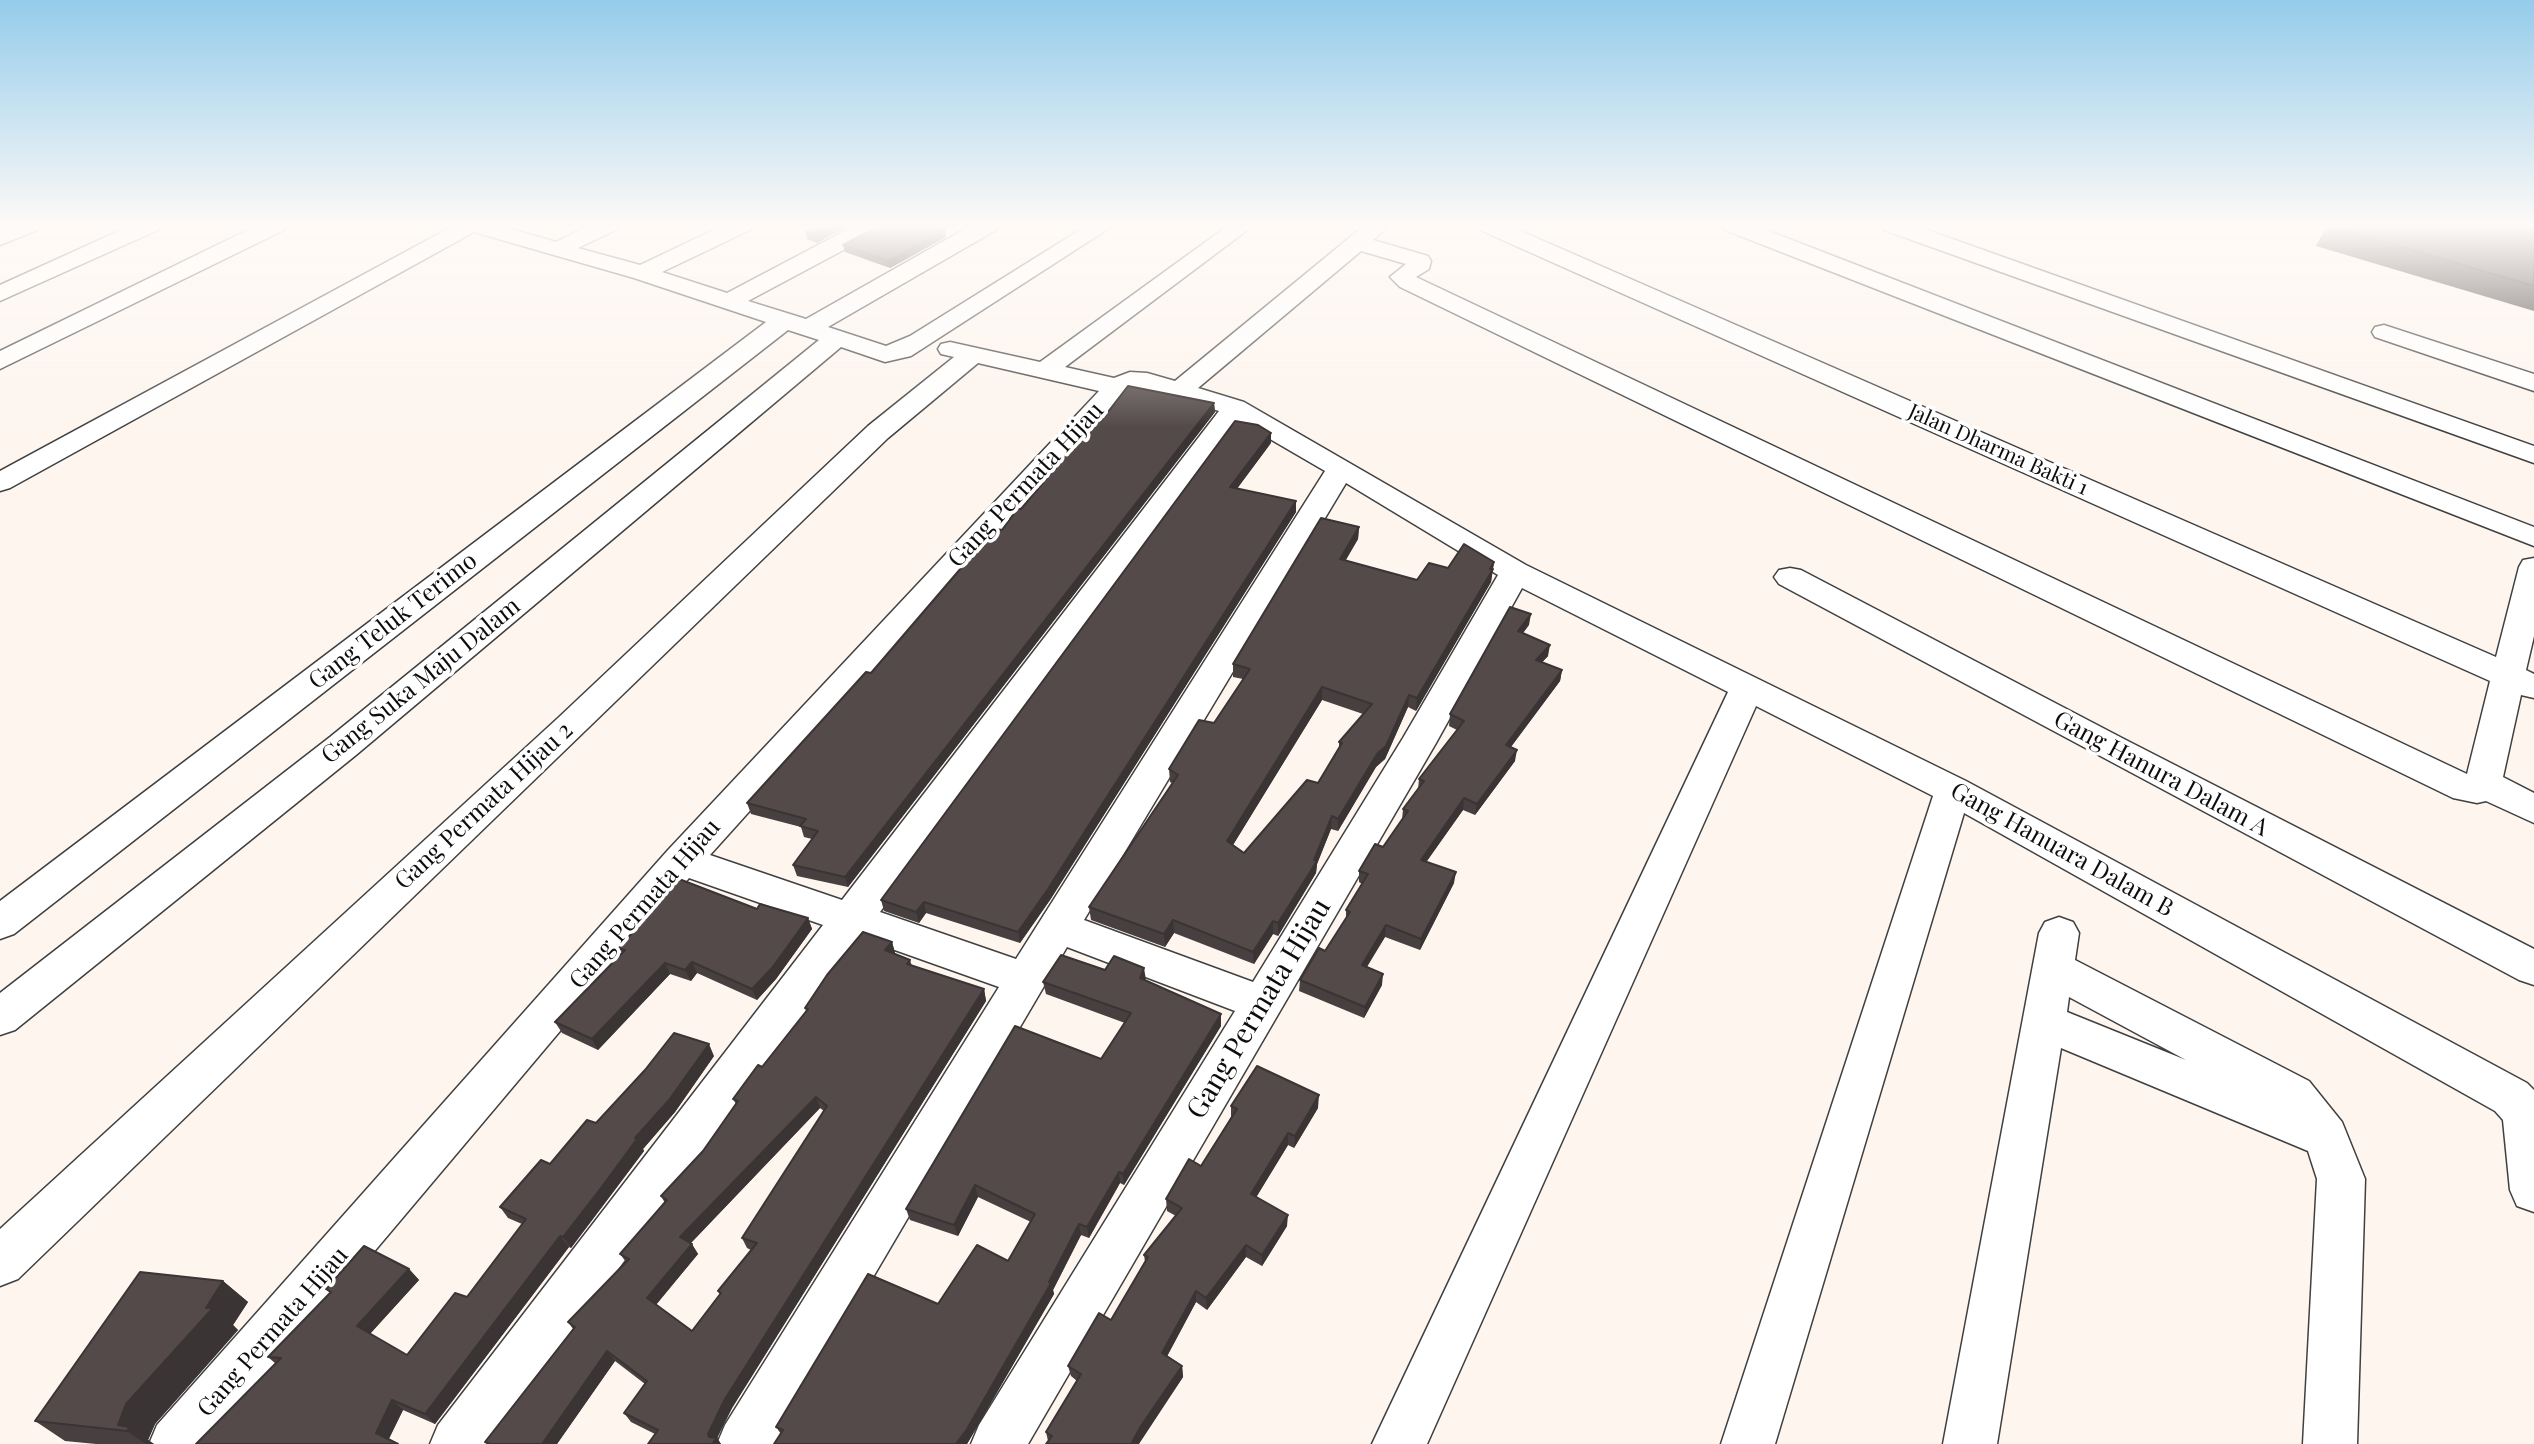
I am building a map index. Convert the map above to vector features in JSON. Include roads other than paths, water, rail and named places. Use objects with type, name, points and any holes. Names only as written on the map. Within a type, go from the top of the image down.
[{"type":"street","points":[[0,361],[139,292]]},
{"type":"street","points":[[0,482],[348,292]]},
{"type":"street","points":[[703,292],[885,354],[902,351],[996,292]]},
{"type":"street","points":[[730,301],[746,292]]},
{"type":"street","points":[[811,328],[872,292]]},
{"type":"street","points":[[1044,371],[1151,292]]},
{"type":"street","points":[[1181,389],[1298,292]]},
{"type":"street","points":[[1430,292],[2455,785],[2477,790],[2483,783],[2521,681],[2532,584]]},
{"type":"street","name":"Jalan Dharma Bakti 1","points":[[1641,292],[2521,681]]},
{"type":"street","points":[[1906,292],[2534,537]]},
{"type":"street","points":[[2080,292],[2534,455]]},
{"type":"street","name":"Gang Teluk Terimo","points":[[0,923],[811,328]]},
{"type":"street","name":"Gang Suka Maju Dalam","points":[[0,1017],[343,746],[811,328]]},
{"type":"street","points":[[2384,332],[2534,383]]},
{"type":"street","points":[[12,334],[36,343]]},
{"type":"street","name":"Gang Hanuara Dalam B","points":[[919,341],[1044,371],[1123,384],[1147,381],[1181,389],[1236,408],[1515,572],[1953,790],[2511,1097],[2525,1112],[2534,1190]]},
{"type":"street","name":"Gang Permata Hijau 2","points":[[0,1262],[878,432],[972,355]]},
{"type":"street","name":"Gang Permata Hijau","points":[[176,1444],[682,860],[1123,384]]},
{"type":"street","points":[[457,1444],[1236,408]]},
{"type":"street","points":[[744,1444],[1341,468]]},
{"type":"street","name":"Gang Permata Hijau","points":[[998,1444],[1419,743],[1515,572]]},
{"type":"street","name":"Gang Hanura Dalam A","points":[[1790,577],[2534,968]]},
{"type":"street","points":[[1399,1444],[1747,689]]},
{"type":"street","points":[[2483,783],[2534,809]]},
{"type":"street","points":[[1748,1444],[1953,790]]},
{"type":"street","points":[[682,860],[1026,979]]},
{"type":"street","points":[[1059,928],[1262,1003]]},
{"type":"street","points":[[1970,1444],[2057,951],[2292,1095],[2326,1137],[2341,1179],[2330,1444]]},
{"type":"street","points":[[2045,1023],[2326,1137]]}]
